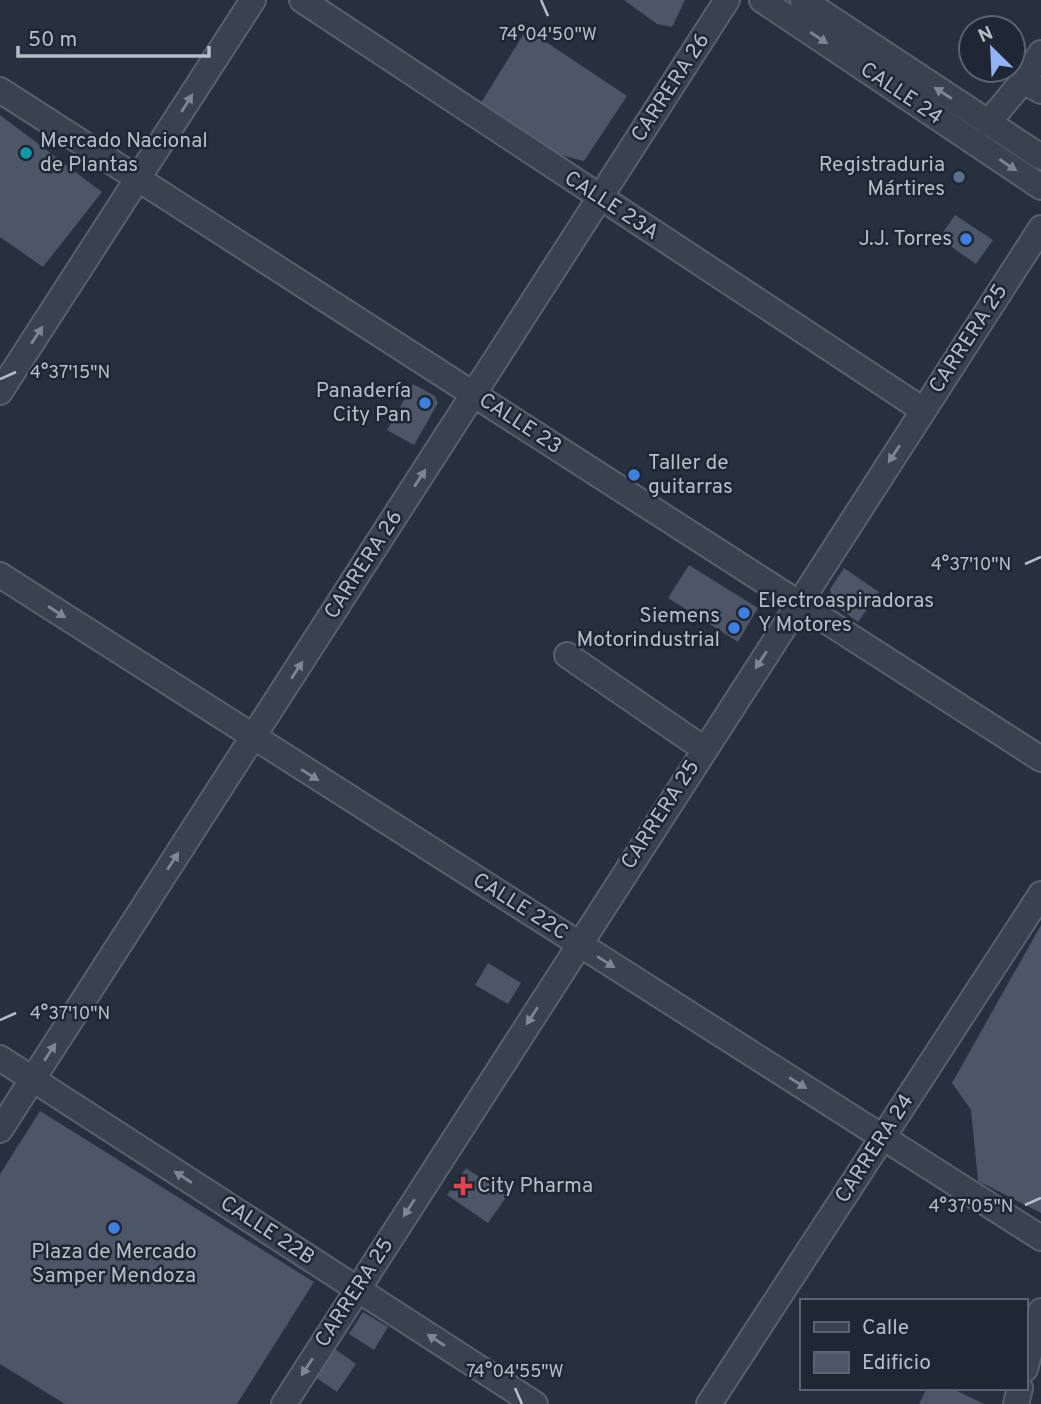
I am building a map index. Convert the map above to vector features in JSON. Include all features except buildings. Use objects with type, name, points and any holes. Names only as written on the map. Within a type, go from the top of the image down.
[{"type":"street","points":[[0,392],[253,0]]},
{"type":"street","name":"CALLE 23A","points":[[302,0],[923,410]]},
{"type":"street","name":"CARRERA 26","points":[[0,1130],[727,0]]},
{"type":"street","name":"CALLE 24","points":[[762,0],[1041,187]]},
{"type":"street","name":"CALLE 24","points":[[803,0],[1041,157]]},
{"type":"street","points":[[989,123],[1032,86],[1041,53]]},
{"type":"street","name":"CALLE 23","points":[[0,90],[1041,759]]},
{"type":"street","name":"CARRERA 25","points":[[284,1404],[797,602],[1040,232]]},
{"type":"street","name":"CALLE 22C","points":[[0,575],[1041,1238]]},
{"type":"street","points":[[567,655],[704,749]]},
{"type":"street","name":"CARRERA 24","points":[[709,1404],[1041,894]]},
{"type":"street","name":"CALLE 22B","points":[[0,1058],[535,1404]]},
{"type":"street","points":[[1027,1362],[1041,1311]]},
{"type":"place","name":"Mercado Nacional de Plantas","points":[[26,153]]},
{"type":"place","name":"Registraduria Mártires","points":[[959,177]]},
{"type":"place","name":"J.J. Torres","points":[[966,239]]},
{"type":"place","name":"Panadería City Pan","points":[[425,403]]},
{"type":"place","name":"Taller de guitarras","points":[[634,475]]},
{"type":"place","name":"Electroaspiradoras Y Motores","points":[[744,613]]},
{"type":"place","name":"Siemens Motorindustrial","points":[[734,628]]},
{"type":"place","name":"City Pharma","points":[[463,1186]]},
{"type":"place","name":"Plaza de Mercado Samper Mendoza","points":[[114,1228]]}]
